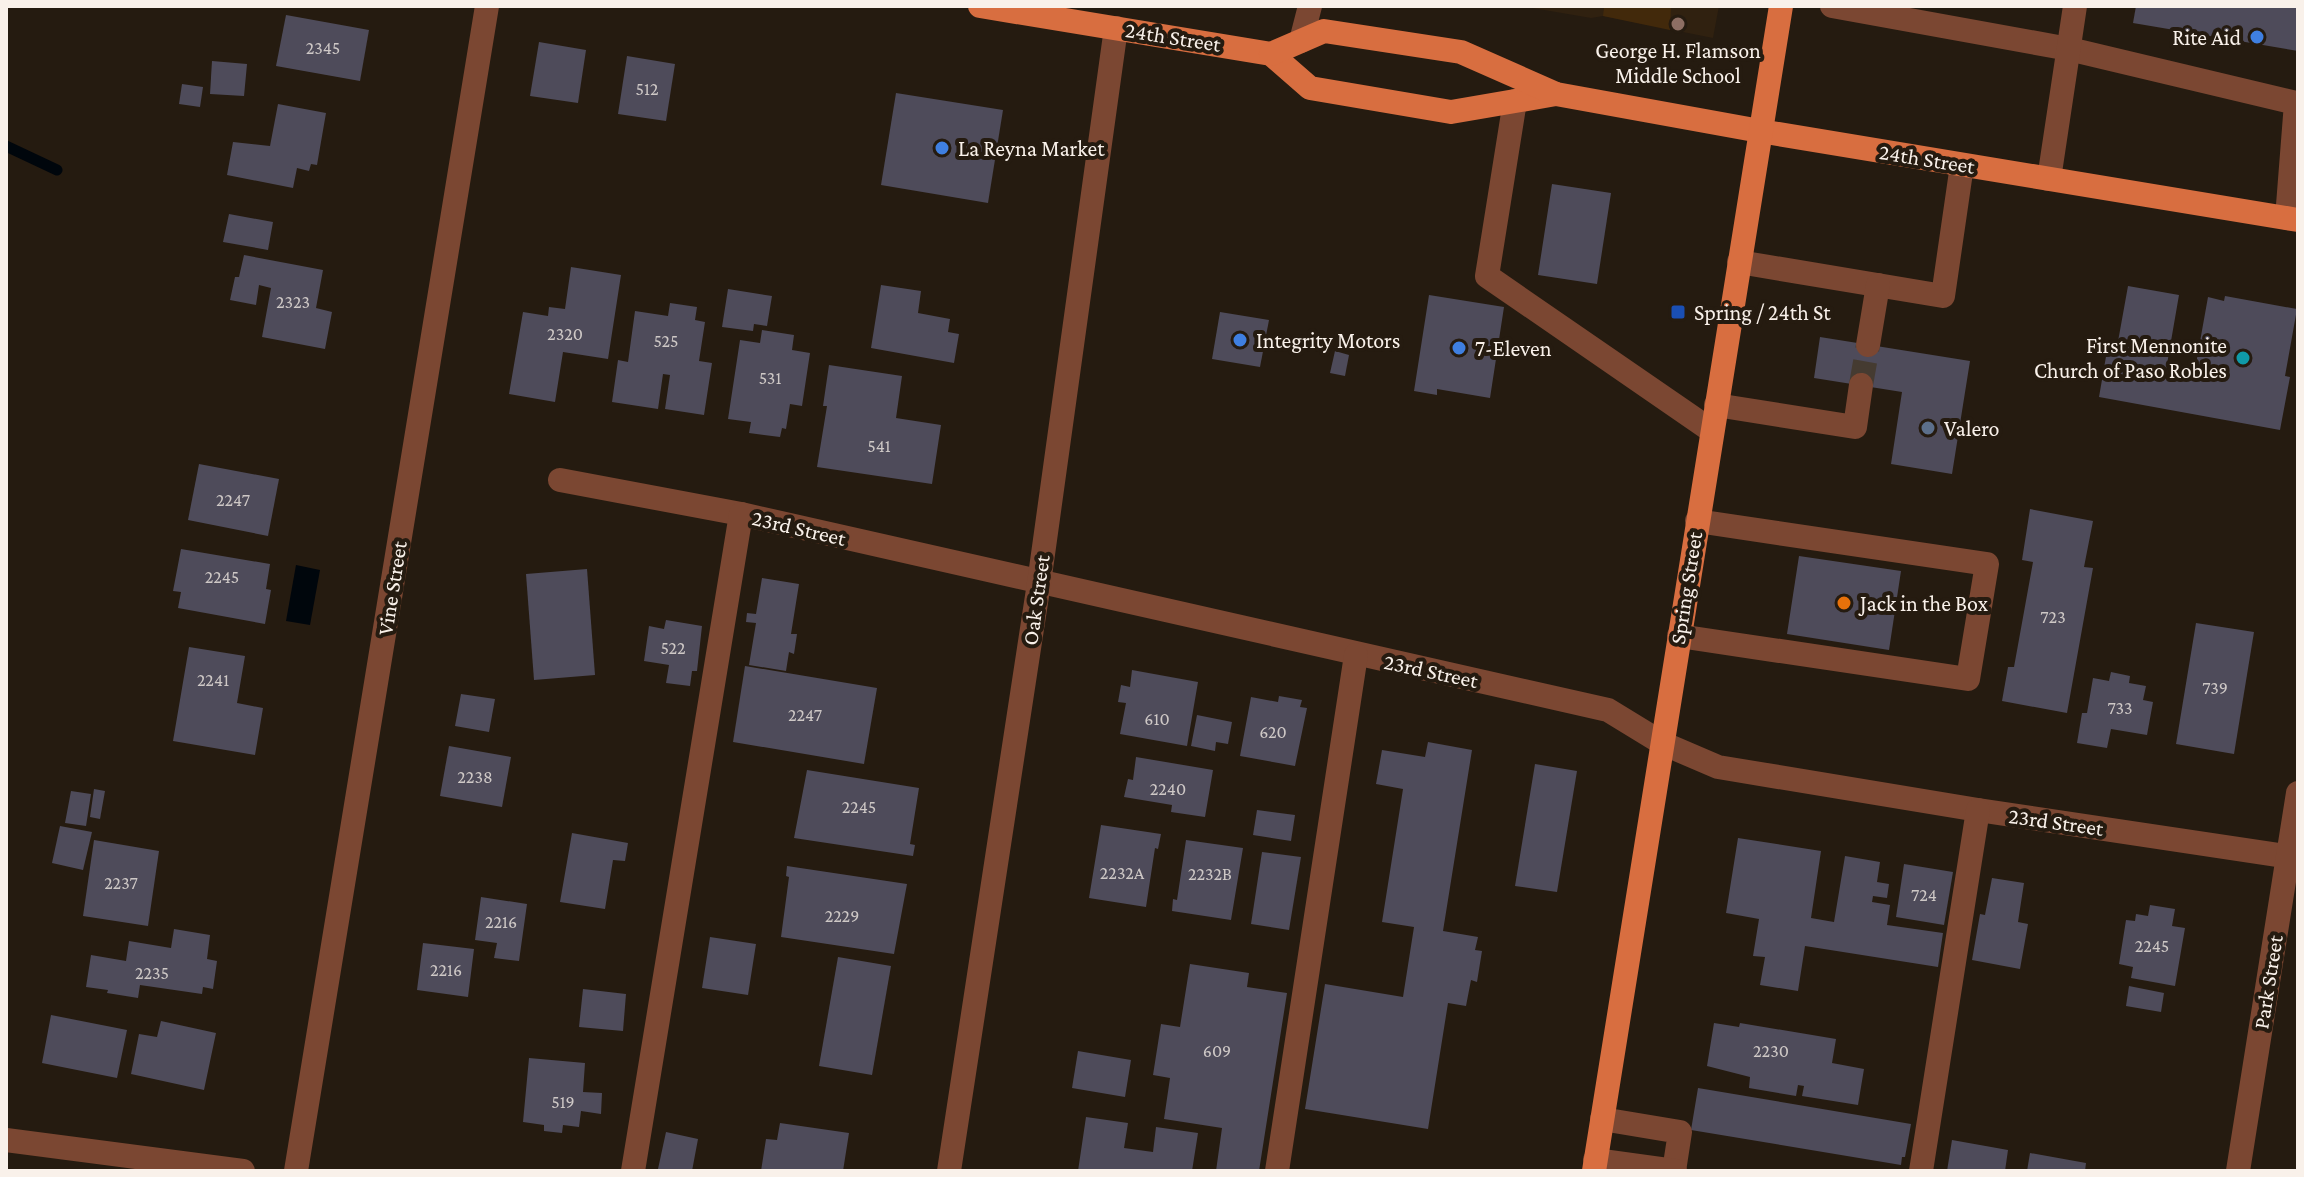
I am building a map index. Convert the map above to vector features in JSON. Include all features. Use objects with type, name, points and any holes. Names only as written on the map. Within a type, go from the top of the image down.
[{"type":"main road","name":"24th Street","points":[[980,6],[1271,54],[1310,88],[1451,112],[1556,94]]},
{"type":"main road","name":"Spring Street","points":[[1594,1165],[1781,6]]},
{"type":"main road","name":"24th Street","points":[[1271,54],[1324,31],[1461,52],[1556,94],[2292,219]]},
{"type":"street","name":"Vine Street","points":[[296,1171],[487,6]]},
{"type":"street","points":[[1301,41],[1310,6]]},
{"type":"street","points":[[1832,6],[1893,12],[2069,49],[2296,103],[2292,219]]},
{"type":"street","points":[[2049,179],[2075,6]]},
{"type":"street","name":"Oak Street","points":[[949,1171],[1039,583],[1116,28]]},
{"type":"street","points":[[1515,101],[1487,276],[1712,431]]},
{"type":"street","points":[[1739,262],[1943,296],[1962,165]]},
{"type":"street","points":[[1868,345],[1878,285]]},
{"type":"street","points":[[1716,405],[1855,427],[1861,385]]},
{"type":"street","name":"23rd Street","points":[[560,480],[741,514],[1608,710],[1662,743],[1718,767],[2293,857]]},
{"type":"street","points":[[633,1171],[741,514]]},
{"type":"street","points":[[1679,636],[1968,679],[1987,564],[1697,521]]},
{"type":"street","points":[[1277,1171],[1356,655]]},
{"type":"street","name":"Park Street","points":[[2238,1171],[2293,857],[2298,793]]},
{"type":"street","points":[[1921,1171],[1978,810]]},
{"type":"street","points":[[1594,1165],[1675,1171],[1680,1132],[1602,1119]]},
{"type":"street","points":[[6,1140],[243,1171]]},
{"type":"shaded area","name":"George H. Flamson Middle School","points":[[1521,6],[1719,6],[1713,38],[1603,16],[1591,18]]},
{"type":"shaded area","points":[[1607,6],[1671,6],[1670,30],[1603,16]]},
{"type":"shaded area","points":[[296,565],[320,570],[310,625],[286,621]]},
{"type":"building","name":"Rite Aid","points":[[2136,6],[2298,6],[2298,51],[2133,23]]},
{"type":"building","points":[[286,15],[369,30],[360,81],[276,66]]},
{"type":"building","points":[[539,42],[586,50],[578,103],[530,96]]},
{"type":"building","points":[[627,56],[675,64],[666,121],[618,114]]},
{"type":"building","points":[[212,61],[247,64],[244,96],[210,94]]},
{"type":"building","points":[[182,84],[203,87],[200,107],[179,104]]},
{"type":"building","name":"La Reyna Market","points":[[896,93],[1003,110],[988,203],[881,185]]},
{"type":"building","points":[[278,104],[326,113],[317,165],[311,164],[309,171],[297,168],[293,188],[227,175],[233,142],[270,146]]},
{"type":"building","name":"7-Eleven","points":[[1552,184],[1611,193],[1597,284],[1538,275]]},
{"type":"building","points":[[229,214],[273,222],[268,250],[223,242]]},
{"type":"building","points":[[244,255],[323,270],[316,308],[332,312],[325,349],[262,337],[271,288],[259,285],[256,305],[230,300]]},
{"type":"building","points":[[571,267],[621,275],[608,359],[563,352],[555,402],[509,394],[523,312],[548,316],[549,307],[565,309]]},
{"type":"building","points":[[881,285],[921,291],[918,313],[950,319],[948,332],[959,334],[954,363],[871,348]]},
{"type":"building","name":"First Mennonite Church of Paso Robles","points":[[2128,286],[2179,295],[2166,370],[2194,375],[2208,297],[2224,301],[2225,296],[2297,309],[2285,376],[2290,377],[2280,430],[2099,397],[2108,345],[2117,347]]},
{"type":"building","points":[[728,289],[772,296],[767,326],[754,324],[753,331],[722,327]]},
{"type":"building","name":"7-Eleven","points":[[1429,295],[1504,307],[1490,398],[1437,389],[1437,395],[1414,391]]},
{"type":"building","points":[[670,303],[697,307],[695,320],[705,322],[699,361],[712,363],[704,415],[665,409],[670,375],[663,374],[658,409],[612,402],[618,360],[628,362],[635,311],[668,316]]},
{"type":"building","name":"Integrity Motors","points":[[1220,312],[1269,320],[1260,367],[1212,359]]},
{"type":"building","points":[[762,330],[794,335],[792,350],[810,353],[802,406],[790,404],[786,429],[782,428],[780,437],[749,433],[751,422],[728,419],[740,340],[760,343]]},
{"type":"building","name":"Valero","points":[[1820,337],[1970,361],[1952,474],[1891,464],[1902,392],[1814,378]]},
{"type":"building","points":[[1335,351],[1349,355],[1345,376],[1330,373]]},
{"type":"building","points":[[829,365],[902,376],[896,418],[941,425],[932,484],[817,467],[827,406],[823,406]]},
{"type":"building","points":[[199,464],[279,479],[268,536],[188,520]]},
{"type":"building","points":[[2030,509],[2093,521],[2084,567],[2093,568],[2067,713],[2002,701],[2008,667],[2014,667],[2033,562],[2022,560]]},
{"type":"building","points":[[181,549],[270,564],[266,589],[271,590],[265,624],[178,608],[181,592],[173,591]]},
{"type":"building","name":"Jack in the Box","points":[[1799,556],[1901,571],[1889,650],[1787,634]]},
{"type":"building","points":[[587,569],[595,675],[534,680],[526,574]]},
{"type":"building","points":[[762,578],[799,584],[791,634],[797,634],[794,654],[789,652],[786,671],[749,665],[756,623],[746,622],[747,613],[756,614]]},
{"type":"building","points":[[666,620],[702,626],[697,671],[692,671],[690,686],[666,683],[669,665],[644,661],[649,626],[664,629]]},
{"type":"building","points":[[2196,623],[2254,632],[2234,754],[2176,744]]},
{"type":"building","points":[[189,647],[245,656],[237,703],[263,708],[255,755],[173,741]]},
{"type":"building","points":[[745,666],[877,688],[864,764],[733,742]]},
{"type":"building","points":[[1132,670],[1198,682],[1187,746],[1120,734],[1126,703],[1118,702],[1121,685],[1130,687]]},
{"type":"building","points":[[2111,672],[2130,676],[2129,683],[2146,686],[2143,700],[2153,702],[2147,735],[2111,729],[2107,748],[2077,743],[2082,713],[2087,713],[2093,678],[2109,681]]},
{"type":"building","points":[[461,694],[495,699],[489,732],[455,726]]},
{"type":"building","points":[[1279,696],[1302,700],[1300,707],[1307,708],[1295,766],[1240,756],[1251,697],[1278,702]]},
{"type":"building","points":[[1197,715],[1232,722],[1228,744],[1216,742],[1215,751],[1191,746]]},
{"type":"building","points":[[1428,742],[1472,750],[1443,931],[1478,937],[1475,950],[1482,951],[1477,982],[1471,980],[1466,1006],[1448,1003],[1428,1129],[1305,1109],[1325,984],[1403,997],[1414,927],[1382,922],[1403,789],[1376,784],[1382,750],[1425,757]]},
{"type":"building","points":[[449,746],[511,757],[502,807],[440,796]]},
{"type":"building","points":[[1136,757],[1213,770],[1205,817],[1171,812],[1172,805],[1124,797],[1128,779],[1133,780]]},
{"type":"building","points":[[1535,764],[1577,771],[1557,892],[1515,886]]},
{"type":"building","points":[[807,770],[919,788],[910,844],[915,845],[913,856],[794,838]]},
{"type":"building","points":[[94,789],[105,791],[100,819],[90,817]]},
{"type":"building","points":[[71,791],[91,794],[86,826],[65,823]]},
{"type":"building","points":[[1257,810],[1295,815],[1291,841],[1253,835]]},
{"type":"building","points":[[1101,825],[1161,834],[1158,849],[1155,848],[1146,907],[1089,898]]},
{"type":"building","points":[[60,826],[92,832],[83,870],[52,863]]},
{"type":"building","points":[[572,833],[628,843],[625,861],[613,860],[605,909],[560,902]]},
{"type":"building","points":[[1738,838],[1821,851],[1811,918],[1834,922],[1845,856],[1880,862],[1877,882],[1889,884],[1887,898],[1873,896],[1872,902],[1890,905],[1887,925],[1943,933],[1938,967],[1805,946],[1798,991],[1760,985],[1765,957],[1753,956],[1759,919],[1726,913]]},
{"type":"building","points":[[94,840],[159,851],[148,926],[83,916]]},
{"type":"building","points":[[1186,840],[1243,848],[1231,920],[1172,911],[1173,899],[1177,900]]},
{"type":"building","points":[[1262,852],[1301,857],[1289,930],[1251,924]]},
{"type":"building","points":[[1904,864],[1953,872],[1944,925],[1896,917]]},
{"type":"building","points":[[787,866],[907,884],[894,954],[781,937],[789,877],[786,876]]},
{"type":"building","points":[[1992,878],[2024,883],[2018,922],[2028,924],[2020,969],[1972,960],[1980,914],[1985,915]]},
{"type":"building","points":[[481,897],[527,904],[519,961],[494,958],[497,943],[475,940]]},
{"type":"building","points":[[2150,905],[2175,909],[2172,926],[2185,928],[2175,986],[2131,978],[2133,967],[2119,964],[2126,920],[2135,921],[2136,914],[2148,916]]},
{"type":"building","points":[[174,929],[210,935],[207,959],[217,961],[213,989],[203,987],[202,994],[140,985],[138,998],[86,987],[91,955],[126,961],[129,941],[171,948]]},
{"type":"building","points":[[710,937],[756,944],[748,995],[702,988]]},
{"type":"building","points":[[423,943],[474,949],[468,997],[417,990]]},
{"type":"building","points":[[838,957],[891,966],[872,1075],[819,1066]]},
{"type":"building","points":[[1190,964],[1249,973],[1247,987],[1287,993],[1259,1171],[1216,1171],[1222,1128],[1164,1119],[1170,1078],[1153,1075],[1161,1024],[1180,1027]]},
{"type":"building","points":[[2129,986],[2164,993],[2161,1012],[2126,1006]]},
{"type":"building","points":[[583,989],[626,994],[623,1031],[579,1027]]},
{"type":"building","points":[[51,1015],[127,1030],[117,1078],[42,1063]]},
{"type":"building","points":[[161,1021],[216,1033],[204,1090],[131,1074],[139,1034],[157,1037]]},
{"type":"building","points":[[1714,1023],[1739,1027],[1740,1023],[1836,1039],[1832,1063],[1864,1069],[1858,1105],[1802,1096],[1804,1086],[1798,1085],[1796,1096],[1749,1088],[1750,1077],[1707,1066]]},
{"type":"building","points":[[1078,1051],[1131,1060],[1125,1097],[1072,1088]]},
{"type":"building","points":[[529,1058],[585,1063],[583,1092],[602,1093],[601,1114],[581,1111],[579,1127],[563,1125],[562,1133],[544,1131],[544,1125],[523,1122]]},
{"type":"building","points":[[1698,1088],[1911,1124],[1905,1157],[1902,1157],[1901,1165],[1691,1130]]},
{"type":"building","points":[[1086,1117],[1128,1123],[1124,1148],[1153,1152],[1156,1127],[1198,1133],[1192,1171],[1078,1171]]},
{"type":"building","points":[[780,1123],[849,1133],[843,1171],[761,1171],[766,1139],[777,1140]]},
{"type":"building","points":[[666,1132],[698,1139],[692,1171],[658,1169]]},
{"type":"building","points":[[1952,1140],[2008,1150],[2005,1171],[1947,1171]]},
{"type":"building","points":[[2030,1153],[2086,1163],[2085,1171],[2027,1171]]},
{"type":"waterway","points":[[6,146],[57,170]]},
{"type":"tunnel","points":[[1861,385],[1868,345]]},
{"type":"place","name":"George H. Flamson Middle School","points":[[1678,24]]},
{"type":"place","name":"Rite Aid","points":[[2257,37]]},
{"type":"place","name":"La Reyna Market","points":[[942,148]]},
{"type":"place","name":"Spring / 24th St","points":[[1678,312]]},
{"type":"place","name":"Integrity Motors","points":[[1240,340]]},
{"type":"place","name":"7-Eleven","points":[[1459,348]]},
{"type":"place","name":"First Mennonite Church of Paso Robles","points":[[2243,358]]},
{"type":"place","name":"Valero","points":[[1928,428]]},
{"type":"place","name":"Jack in the Box","points":[[1844,603]]}]
